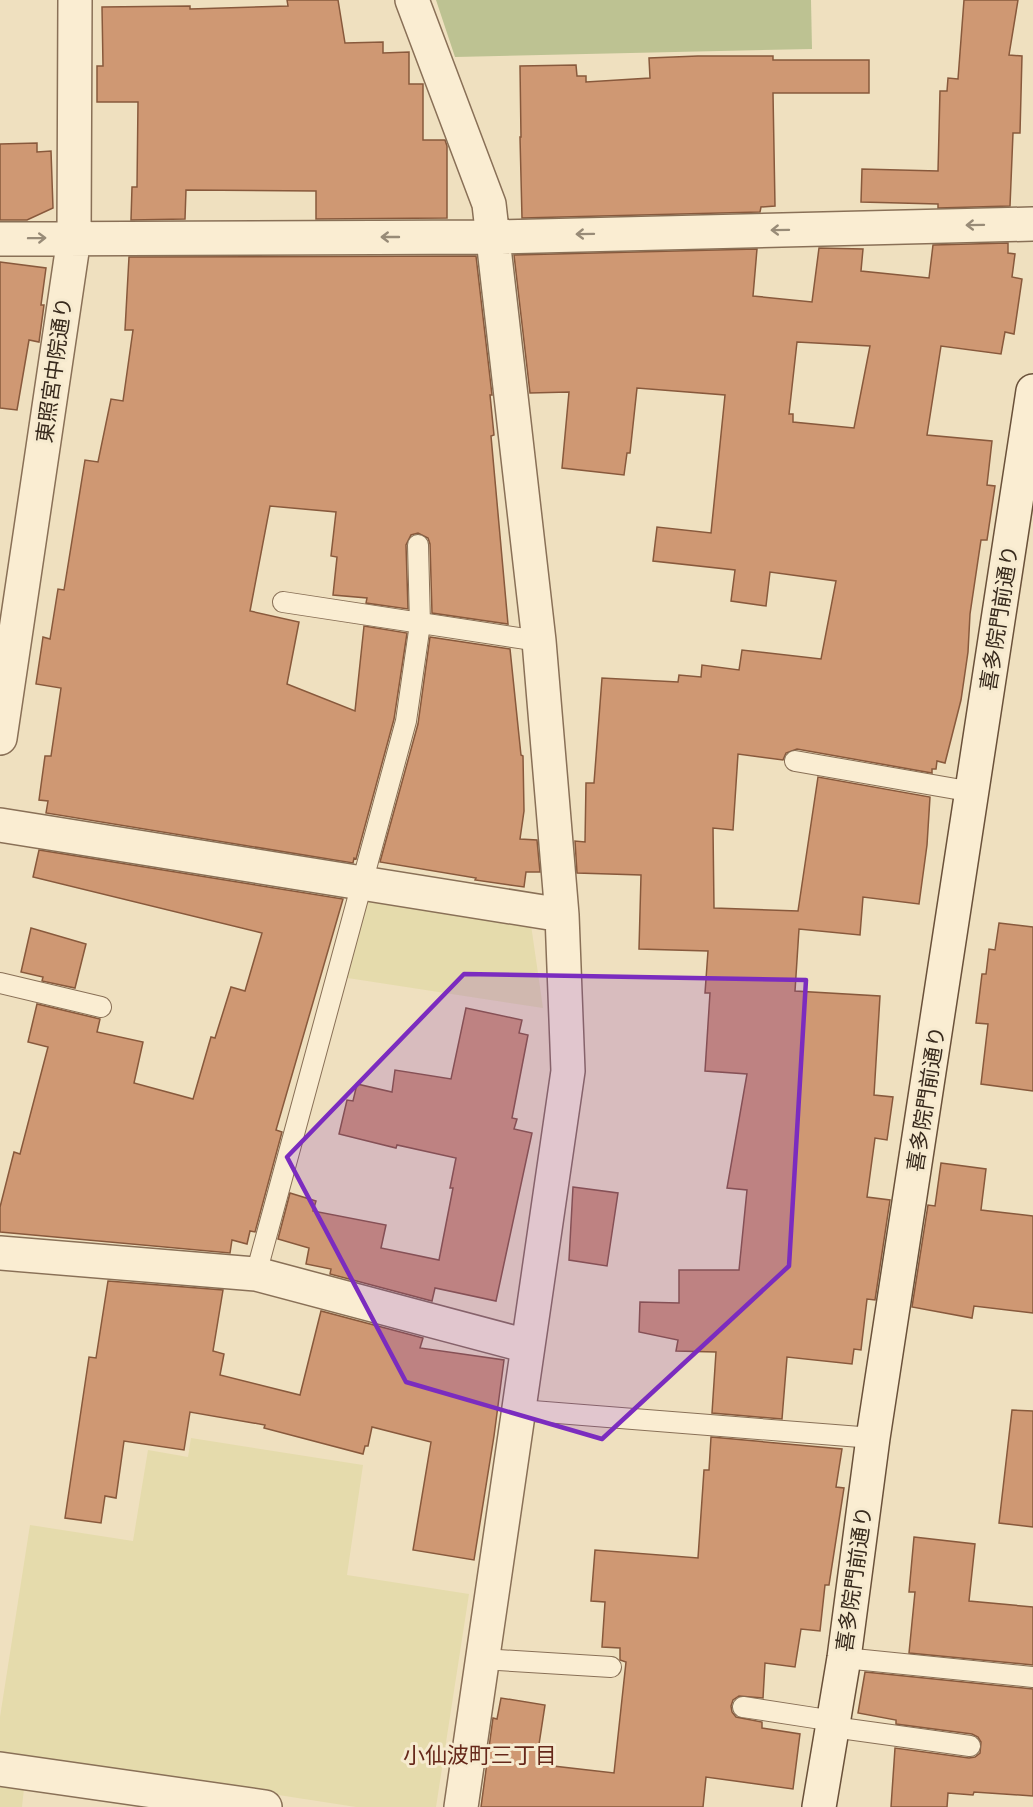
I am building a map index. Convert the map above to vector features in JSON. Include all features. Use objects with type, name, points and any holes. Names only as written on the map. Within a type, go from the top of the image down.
[{"type":"street","name":"東照宮中院通り","points":[[0,738],[74,238],[75,0]]},
{"type":"street","points":[[412,0],[489,204],[539,641],[562,915],[568,1071],[461,1807]]},
{"type":"street","points":[[0,238],[493,237],[1033,224]]},
{"type":"street","name":"喜多院門前通り","points":[[819,1807],[844,1658],[873,1438],[1033,391]]},
{"type":"street","points":[[0,825],[562,915]]},
{"type":"street","points":[[0,1253],[256,1274],[527,1346]]},
{"type":"street","points":[[0,1769],[265,1807]]},
{"type":"lane","points":[[256,1274],[406,721],[420,624],[418,545]]},
{"type":"lane","points":[[283,602],[539,641]]},
{"type":"lane","points":[[795,761],[973,792]]},
{"type":"lane","points":[[0,983],[101,1007]]},
{"type":"lane","points":[[520,1410],[873,1438]]},
{"type":"lane","points":[[844,1658],[1033,1677]]},
{"type":"lane","points":[[482,1659],[610,1667]]},
{"type":"lane","points":[[743,1707],[970,1746]]},
{"type":"highlighted area","points":[[464,974],[806,980],[789,1266],[602,1439],[406,1382],[287,1157]]},
{"type":"shaded area","points":[[369,891],[530,918],[543,1008],[341,977]]},
{"type":"shaded area","points":[[191,1438],[363,1465],[347,1575],[469,1594],[436,1807],[356,1807],[0,1752],[0,1717],[30,1525],[133,1541],[148,1450],[188,1457]]},
{"type":"shaded area","points":[[0,1776],[25,1779],[22,1807],[0,1807]]},
{"type":"green space","points":[[436,0],[811,0],[812,49],[455,57]]},
{"type":"building","points":[[287,0],[338,0],[345,43],[383,42],[383,53],[409,52],[409,84],[423,84],[423,140],[445,140],[447,146],[447,218],[316,219],[316,191],[186,190],[185,219],[131,220],[132,187],[137,187],[138,102],[97,102],[97,66],[103,66],[102,7],[190,6],[190,9],[288,6]]},
{"type":"building","points":[[964,0],[1018,0],[1009,55],[1022,56],[1020,133],[1013,133],[1010,206],[938,208],[938,204],[861,202],[862,169],[938,171],[940,91],[947,91],[948,78],[958,79]]},
{"type":"building","points":[[773,56],[773,60],[869,60],[869,93],[773,93],[775,206],[761,207],[760,212],[522,218],[520,66],[576,65],[577,76],[586,76],[586,82],[650,78],[649,58]]},
{"type":"building","points":[[37,143],[37,152],[51,151],[53,208],[27,220],[0,220],[0,144]]},
{"type":"building","points":[[1008,243],[1008,253],[1015,254],[1012,277],[1022,279],[1014,334],[1005,332],[1001,354],[941,346],[927,435],[992,441],[987,485],[995,486],[987,540],[981,540],[961,700],[945,763],[937,761],[936,769],[932,769],[932,773],[797,749],[786,753],[783,760],[738,754],[733,830],[713,828],[714,908],[798,911],[818,777],[930,797],[927,845],[919,904],[863,897],[860,935],[799,929],[795,991],[880,996],[874,1095],[893,1097],[887,1140],[875,1138],[867,1197],[890,1200],[875,1300],[867,1299],[861,1350],[854,1349],[852,1364],[787,1357],[782,1419],[712,1413],[716,1352],[676,1351],[678,1340],[639,1332],[640,1302],[679,1303],[679,1270],[739,1270],[747,1190],[727,1188],[747,1074],[705,1071],[710,993],[705,993],[708,951],[639,949],[641,875],[577,873],[575,841],[585,842],[586,783],[594,783],[602,678],[678,682],[679,675],[701,677],[702,665],[739,670],[742,650],[821,659],[836,581],[770,572],[766,606],[731,601],[735,570],[653,561],[657,527],[711,533],[725,395],[637,388],[630,453],[627,453],[624,475],[562,468],[569,392],[530,393],[514,255],[757,249],[753,296],[812,302],[819,248],[863,249],[861,271],[929,278],[933,245]],"holes":[[[797,342],[870,346],[854,428],[793,422],[793,414],[789,414]]]},
{"type":"building","points":[[476,256],[492,395],[490,395],[494,435],[491,436],[508,624],[432,613],[430,544],[428,538],[418,533],[411,535],[406,545],[408,609],[366,603],[367,598],[333,595],[337,557],[331,556],[336,512],[270,506],[250,611],[299,622],[287,684],[355,711],[364,626],[407,633],[394,719],[353,863],[46,813],[48,801],[39,800],[45,756],[51,756],[61,688],[36,684],[43,637],[50,639],[58,589],[64,590],[85,460],[98,462],[111,399],[123,401],[133,330],[125,330],[129,257]]},
{"type":"building","points":[[0,262],[46,268],[39,342],[29,340],[17,410],[0,408]]},
{"type":"building","points":[[430,637],[510,649],[521,755],[523,756],[524,811],[520,839],[537,840],[540,872],[526,872],[524,887],[380,862],[418,724]]},
{"type":"building","points":[[39,850],[343,899],[276,1130],[282,1132],[255,1232],[250,1231],[247,1244],[232,1240],[230,1253],[0,1232],[0,1207],[14,1152],[20,1154],[48,1047],[28,1042],[37,1004],[100,1019],[97,1032],[143,1042],[134,1083],[193,1099],[211,1037],[215,1038],[231,987],[245,991],[262,933],[33,877]]},
{"type":"building","points":[[999,923],[1033,927],[1033,1091],[981,1084],[988,1024],[976,1023],[982,974],[986,974],[989,949],[995,950]]},
{"type":"building","points":[[31,928],[86,944],[75,988],[42,981],[43,977],[21,972]]},
{"type":"building","points":[[466,1008],[522,1020],[519,1033],[528,1035],[512,1118],[517,1119],[514,1129],[532,1133],[496,1301],[435,1288],[432,1301],[330,1274],[331,1269],[306,1264],[309,1248],[278,1239],[290,1193],[316,1201],[313,1211],[386,1225],[381,1248],[439,1260],[453,1188],[450,1188],[456,1158],[397,1145],[396,1148],[339,1134],[347,1100],[353,1101],[357,1084],[392,1092],[395,1070],[451,1079]]},
{"type":"building","points":[[941,1163],[986,1169],[981,1210],[1033,1216],[1033,1313],[974,1306],[972,1318],[912,1307],[928,1205],[935,1206]]},
{"type":"building","points":[[573,1187],[618,1193],[607,1266],[569,1260]]},
{"type":"building","points":[[108,1281],[223,1290],[213,1351],[224,1354],[220,1375],[300,1395],[321,1311],[423,1338],[420,1348],[504,1360],[474,1560],[413,1550],[431,1442],[372,1427],[368,1446],[365,1446],[363,1454],[264,1428],[265,1425],[190,1412],[184,1450],[124,1441],[116,1498],[105,1496],[101,1523],[65,1518],[89,1357],[96,1358]]},
{"type":"building","points":[[1012,1410],[1033,1411],[1033,1527],[999,1523]]},
{"type":"building","points":[[711,1437],[842,1449],[836,1487],[844,1488],[829,1585],[825,1585],[820,1631],[801,1629],[795,1667],[765,1663],[763,1698],[739,1696],[733,1700],[731,1706],[736,1717],[762,1722],[762,1728],[800,1734],[793,1789],[706,1777],[703,1807],[481,1807],[493,1718],[497,1719],[501,1698],[545,1705],[536,1764],[614,1773],[626,1662],[620,1660],[620,1648],[602,1647],[605,1602],[591,1601],[595,1550],[698,1558],[704,1470],[709,1470]]},
{"type":"building","points":[[914,1537],[975,1544],[969,1601],[1033,1607],[1033,1665],[909,1653],[915,1592],[909,1592]]},
{"type":"building","points":[[865,1672],[1033,1689],[1033,1796],[974,1792],[973,1795],[948,1793],[947,1807],[891,1807],[895,1748],[969,1758],[980,1753],[981,1742],[972,1734],[896,1724],[896,1720],[858,1713]]},
{"type":"district","name":"小仙波町三丁目","points":[[480,1755]]}]
